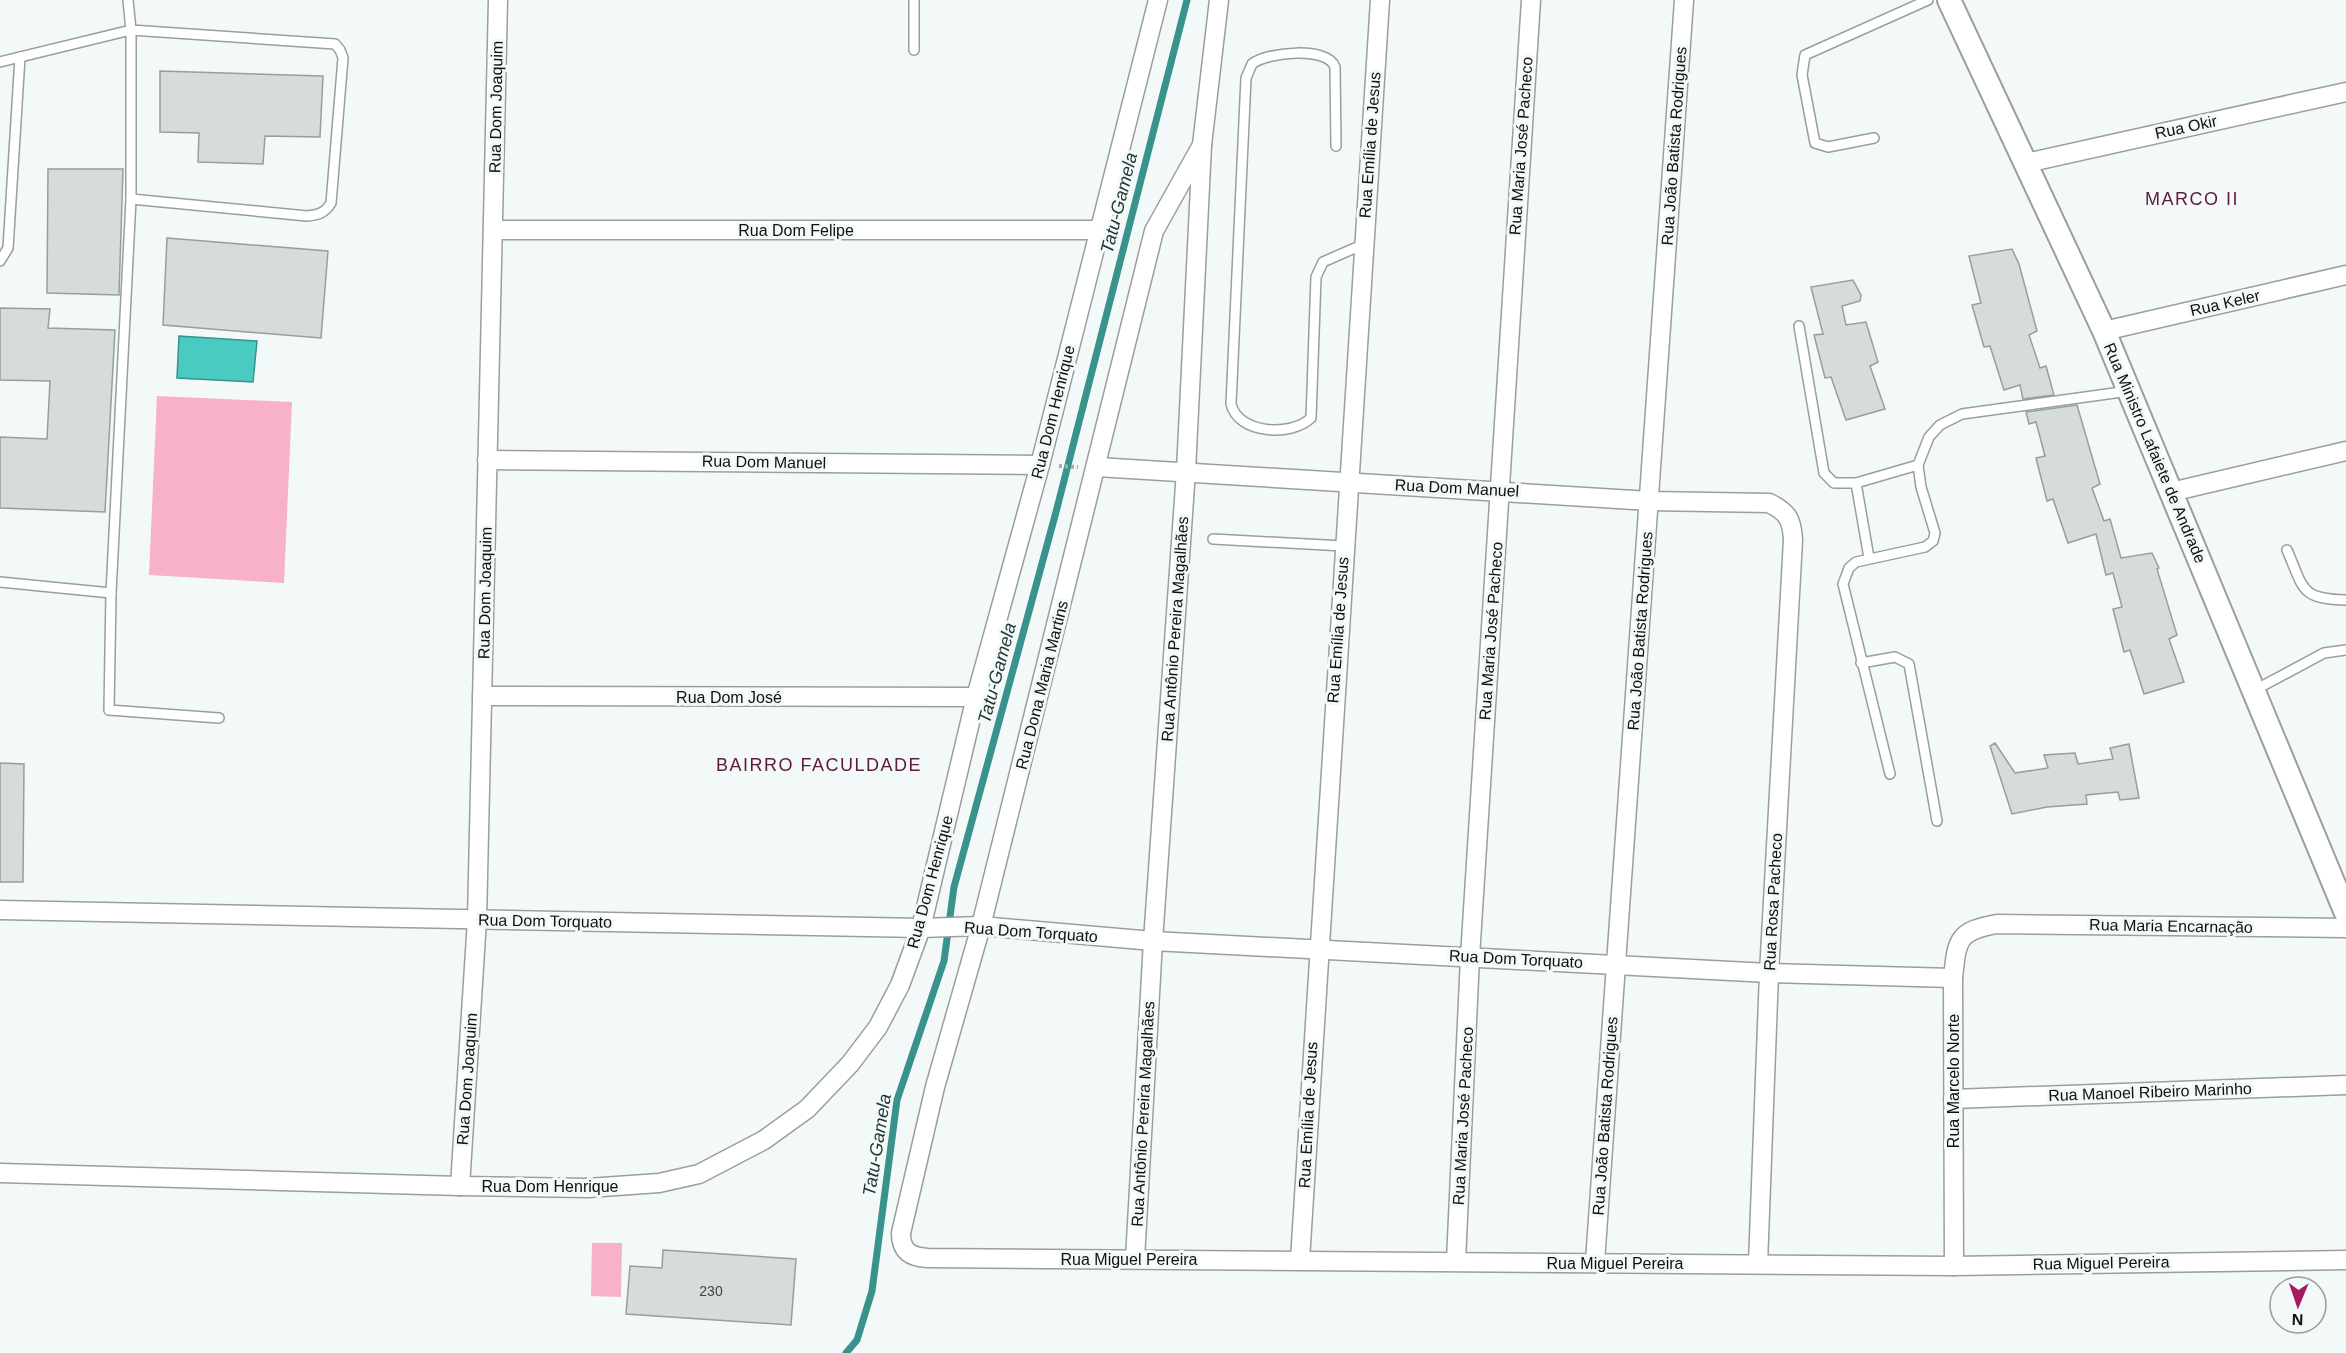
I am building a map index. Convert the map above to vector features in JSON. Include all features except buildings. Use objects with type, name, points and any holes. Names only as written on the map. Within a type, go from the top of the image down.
[{"type":"street","name":"Rua Dom Joaquim","points":[[460,1186],[477,920],[498,0]]},
{"type":"street","name":"Rua Dom Henrique","points":[[0,1173],[588,1188],[659,1183],[699,1174],[764,1140],[807,1109],[850,1065],[878,1026],[927,928],[976,697],[1040,465],[1158,0]]},
{"type":"street","name":"Rua Antônio Pereira Magalhães","points":[[1136,1258],[1153,941],[1186,471],[1202,145],[1219,0]]},
{"type":"street","name":"Rua Emília de Jesus","points":[[1300,1260],[1380,0]]},
{"type":"street","name":"Rua Maria José Pacheco","points":[[1456,1262],[1470,957],[1531,0]]},
{"type":"street","name":"Rua João Batista Rodrigues","points":[[1595,1262],[1684,0]]},
{"type":"street","name":"Rua Ministro Lafaiete de Andrade","points":[[1949,0],[2104,331],[2346,913]]},
{"type":"street","name":"Rua Okir","points":[[2026,163],[2346,92]]},
{"type":"street","name":"Rua Dona Maria Martins","points":[[901,1233],[935,1088],[981,926],[1154,231],[1202,145]]},
{"type":"street","name":"Rua Dom Felipe","points":[[493,230],[1100,230]]},
{"type":"street","name":"Rua Keler","points":[[2104,331],[2346,275]]},
{"type":"street","points":[[2171,492],[2346,450]]},
{"type":"street","name":"Rua Dom Manuel","points":[[488,460],[1040,465]]},
{"type":"street","name":"Rua Dom Manuel","points":[[1097,467],[1650,501],[1769,503],[1783,510],[1792,520],[1793,540]]},
{"type":"street","name":"Rua Rosa Pacheco","points":[[1758,1264],[1768,973],[1793,540]]},
{"type":"street","name":"Rua Dom José","points":[[482,696],[976,697]]},
{"type":"street","name":"Rua Dom Torquato","points":[[0,910],[927,928],[981,926],[1153,941],[1768,973],[1953,978]]},
{"type":"street","name":"Rua Maria Encarnação","points":[[1997,924],[2346,928]]},
{"type":"street","name":"Rua Marcelo Norte","points":[[1954,1266],[1953,978],[1956,947],[1962,935],[1978,927],[1997,924]]},
{"type":"street","name":"Rua Manoel Ribeiro Marinho","points":[[1953,1099],[2346,1085]]},
{"type":"street","name":"Rua Miguel Pereira","points":[[901,1233],[901,1242],[905,1250],[913,1257],[1954,1266],[2346,1260]]},
{"type":"lane","points":[[128,0],[131,30],[131,200],[111,593],[109,710],[219,718]]},
{"type":"lane","points":[[914,0],[914,50]]},
{"type":"lane","points":[[1874,138],[1828,147],[1815,143],[1802,75],[1805,55],[1928,0]]},
{"type":"lane","points":[[0,62],[131,30],[331,42],[340,50],[343,58],[331,203],[322,213],[307,216],[131,200]]},
{"type":"lane","points":[[1336,146],[1335,67],[1332,60],[1324,55],[1273,54],[1252,63],[1246,78],[1231,404],[1233,413],[1244,425],[1292,429],[1311,418],[1316,277],[1323,262],[1364,244]]},
{"type":"lane","points":[[0,261],[8,248],[20,57]]},
{"type":"lane","points":[[1799,326],[1824,473],[1834,483],[1856,483],[1918,465]]},
{"type":"lane","points":[[1890,774],[1843,584],[1849,568],[1857,562],[1925,547],[1933,541],[1935,533],[1921,487],[1918,465],[1929,437],[1940,424],[1962,414],[2129,391]]},
{"type":"lane","points":[[1856,483],[1869,558]]},
{"type":"lane","points":[[1213,538],[1344,546]]},
{"type":"lane","points":[[2287,550],[2304,590],[2322,600],[2346,600]]},
{"type":"lane","points":[[0,582],[111,593]]},
{"type":"lane","points":[[2253,691],[2324,653],[2346,650]]},
{"type":"lane","points":[[1861,663],[1895,657],[1909,664],[1937,821]]},
{"type":"path","points":[[1040,465],[1097,467]]},
{"type":"shaded area","points":[[157,396],[292,402],[284,583],[149,575]]},
{"type":"shaded area","points":[[592,1243],[622,1243],[621,1297],[591,1296]]},
{"type":"water","points":[[179,336],[257,341],[253,382],[177,378]]},
{"type":"waterway","name":"Tatu-Gamela","points":[[846,1353],[857,1340],[872,1291],[897,1100],[944,961],[954,887],[1056,512],[1187,0]]},
{"type":"district","name":"MARCO II","points":[[2192,199]]},
{"type":"district","name":"BAIRRO FACULDADE","points":[[819,765]]}]
